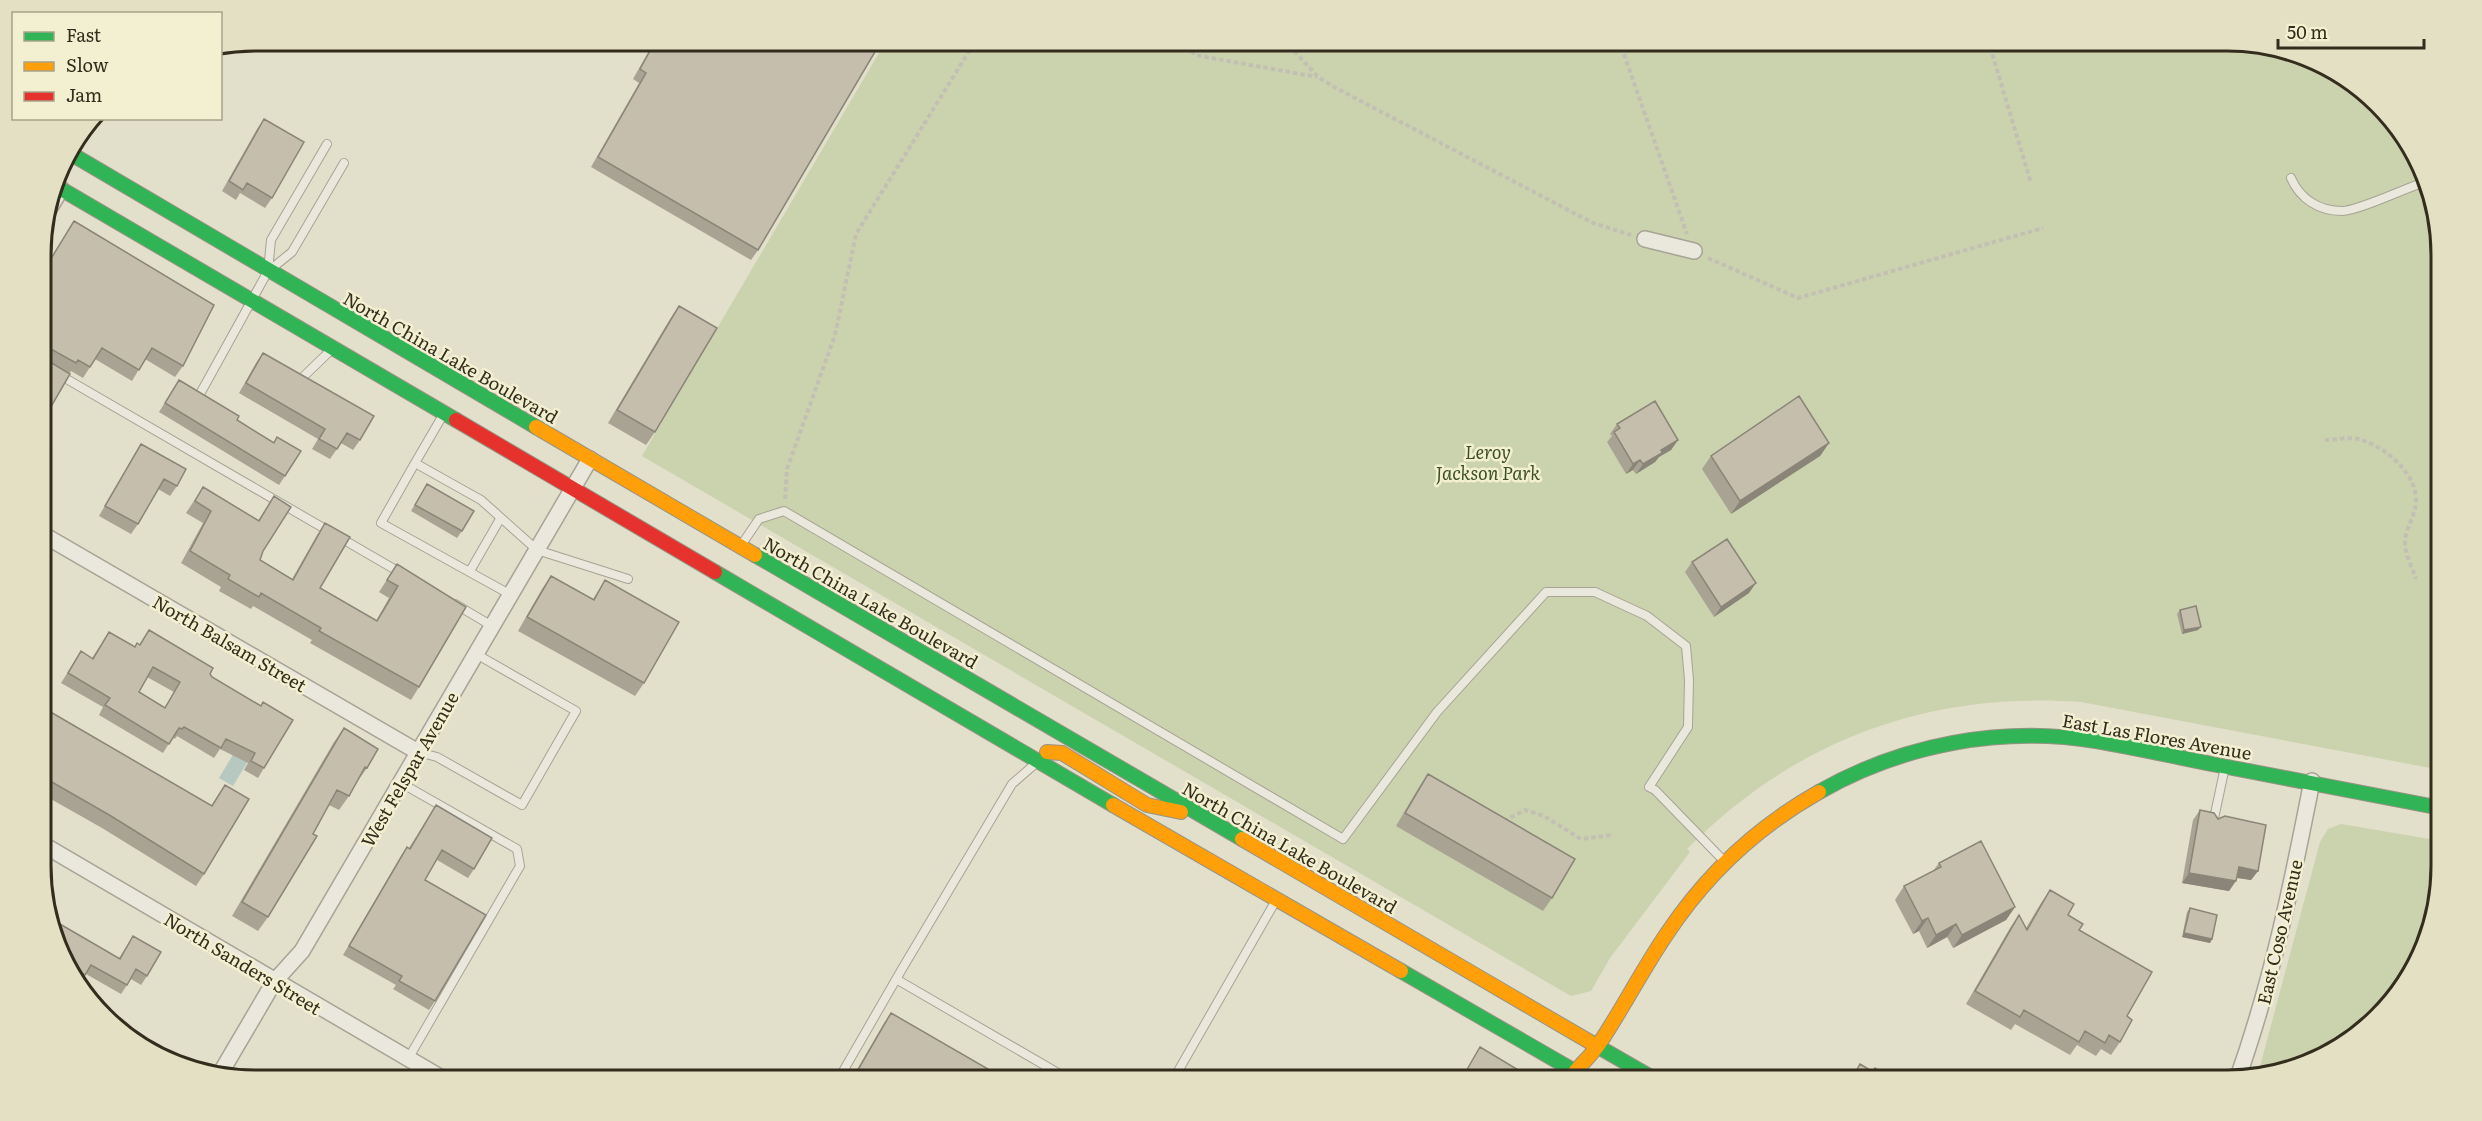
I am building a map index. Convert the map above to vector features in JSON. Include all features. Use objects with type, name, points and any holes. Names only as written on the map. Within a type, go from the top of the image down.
[{"type":"main road","name":"North China Lake Boulevard","points":[[76,158],[1198,815],[1640,1070]]},
{"type":"main road","points":[[62,190],[1276,900],[1561,1070]]},
{"type":"main road","name":"East Las Flores Avenue","points":[[1576,1070],[1599,1045],[1669,930],[1691,899],[1726,863],[1768,825],[1837,780],[1895,757],[1941,744],[1982,738],[2026,735],[2060,737],[2094,741],[2312,781],[2431,806]]},
{"type":"main road","points":[[1038,761],[1046,752],[1059,751],[1147,805],[1198,815]]},
{"type":"street","points":[[1645,239],[1694,251]]},
{"type":"street","name":"West Felspar Avenue","points":[[224,1067],[274,982],[302,951],[590,459]]},
{"type":"street","name":"North Balsam Street","points":[[51,539],[418,752]]},
{"type":"street","name":"East Coso Avenue","points":[[2240,1070],[2264,1001],[2279,941],[2312,781]]},
{"type":"street","name":"North Sanders Street","points":[[51,849],[427,1070]]},
{"type":"lane","points":[[268,272],[272,240],[327,144]]},
{"type":"lane","points":[[200,394],[268,272],[292,252],[344,163]]},
{"type":"lane","points":[[2291,178],[2296,191],[2308,201],[2324,208],[2344,211],[2418,185]]},
{"type":"lane","points":[[302,378],[332,349]]},
{"type":"lane","points":[[51,370],[410,578]]},
{"type":"lane","points":[[444,414],[381,523],[510,595]]},
{"type":"lane","points":[[415,463],[481,500],[537,550],[628,579]]},
{"type":"lane","points":[[741,547],[759,519],[784,511],[1343,839],[1437,712],[1546,592],[1596,592],[1647,616],[1686,646],[1689,680],[1688,727],[1649,787],[1655,790],[1726,863]]},
{"type":"lane","points":[[470,571],[500,519]]},
{"type":"lane","points":[[451,602],[492,626]]},
{"type":"lane","points":[[418,752],[437,757],[522,806],[576,711],[476,654]]},
{"type":"lane","points":[[844,1070],[1012,784],[1038,761]]},
{"type":"lane","points":[[2213,823],[2225,766]]},
{"type":"lane","points":[[400,783],[517,849],[520,866],[408,1059]]},
{"type":"lane","points":[[1179,1070],[1276,900]]},
{"type":"lane","points":[[896,979],[1053,1070]]},
{"type":"path","points":[[784,511],[787,469],[835,334],[856,234],[969,51]]},
{"type":"path","points":[[1191,51],[1195,55],[1318,77],[1593,223],[1645,239]]},
{"type":"path","points":[[1294,51],[1318,77]]},
{"type":"path","points":[[1623,51],[1694,251],[1798,298],[2043,228]]},
{"type":"path","points":[[1991,51],[2031,183]]},
{"type":"path","points":[[2325,440],[2361,439],[2393,457],[2407,474],[2416,496],[2415,516],[2406,535],[2406,552],[2416,579]]},
{"type":"path","points":[[1499,825],[1511,815],[1525,810],[1544,816],[1581,839],[1613,835]]},
{"type":"green space","name":"Leroy Jackson Park","points":[[880,51],[2227,51],[2267,55],[2293,62],[2329,78],[2371,111],[2404,153],[2424,202],[2431,255],[2431,768],[2081,702],[2025,701],[1970,705],[1918,715],[1867,730],[1819,752],[1773,778],[1729,811],[1687,849],[1690,852],[1610,958],[1591,991],[1571,996],[642,456]]},
{"type":"green space","points":[[2341,824],[2431,839],[2429,893],[2420,932],[2404,968],[2389,990],[2351,1028],[2317,1049],[2293,1059],[2260,1067],[2320,842],[2328,829]]},
{"type":"shaded area","points":[[234,753],[248,761],[233,786],[219,778]]},
{"type":"building","points":[[650,51],[876,51],[758,250],[598,157],[646,73],[640,69]]},
{"type":"building","points":[[264,119],[304,142],[272,198],[247,183],[243,190],[229,181]]},
{"type":"building","points":[[74,221],[214,305],[183,366],[152,348],[139,370],[102,348],[90,367],[78,360],[76,363],[51,349],[51,259]]},
{"type":"building","points":[[679,306],[717,328],[655,432],[617,410]]},
{"type":"building","points":[[263,353],[374,416],[360,440],[347,433],[337,449],[319,439],[325,429],[246,383]]},
{"type":"building","points":[[51,363],[70,374],[51,407]]},
{"type":"building","points":[[179,380],[239,416],[237,420],[274,443],[277,437],[301,451],[285,476],[165,403]]},
{"type":"building","points":[[1799,396],[1829,443],[1740,501],[1711,456]]},
{"type":"building","points":[[1655,401],[1678,440],[1643,464],[1640,460],[1633,464],[1614,432],[1620,428],[1617,424]]},
{"type":"building","points":[[141,444],[186,469],[177,486],[164,479],[138,524],[105,506]]},
{"type":"building","points":[[427,484],[474,511],[462,531],[415,505]]},
{"type":"building","points":[[203,487],[259,521],[274,496],[291,507],[263,551],[260,560],[293,580],[325,523],[350,537],[320,588],[377,621],[398,586],[387,580],[397,564],[466,607],[419,687],[319,631],[321,628],[261,593],[259,597],[228,579],[230,575],[190,551],[211,511],[195,501]]},
{"type":"building","points":[[1727,539],[1756,583],[1721,607],[1692,562]]},
{"type":"building","points":[[551,576],[594,600],[605,580],[679,622],[644,683],[527,617]]},
{"type":"building","points":[[2196,606],[2201,627],[2184,630],[2180,610]]},
{"type":"building","points":[[149,630],[213,668],[210,674],[212,677],[261,706],[263,702],[293,720],[264,768],[251,761],[255,753],[226,739],[221,748],[184,727],[179,728],[169,744],[105,705],[110,698],[68,673],[81,651],[93,659],[109,632],[135,647],[137,643],[140,645]],"holes":[[[153,667],[180,682],[165,708],[139,692]]]},
{"type":"building","points":[[51,712],[212,806],[225,785],[249,799],[204,874],[51,781]]},
{"type":"building","points":[[344,728],[378,749],[349,796],[337,790],[313,834],[317,836],[268,917],[242,902]]},
{"type":"building","points":[[1428,774],[1575,859],[1552,898],[1405,813]]},
{"type":"building","points":[[436,805],[492,838],[474,869],[442,850],[425,880],[486,915],[435,1001],[399,981],[402,976],[349,946],[407,847],[410,849]]},
{"type":"building","points":[[2200,810],[2214,813],[2218,819],[2225,816],[2266,825],[2258,871],[2239,867],[2236,881],[2189,873]]},
{"type":"building","points":[[1981,841],[2015,907],[1962,935],[1956,924],[1936,935],[1928,918],[1922,921],[1904,886],[1941,867],[1939,863]]},
{"type":"building","points":[[2050,890],[2074,904],[2068,915],[2083,924],[2079,930],[2152,972],[2127,1016],[2132,1020],[2120,1042],[2109,1035],[2105,1043],[2085,1031],[2079,1042],[2024,1010],[2020,1017],[1975,991],[2019,915],[2027,930]]},
{"type":"building","points":[[2190,908],[2217,915],[2212,939],[2184,933]]},
{"type":"building","points":[[60,924],[120,959],[133,936],[161,952],[147,976],[136,969],[127,985],[91,965],[85,975],[78,968]]},
{"type":"building","points":[[891,1013],[990,1070],[858,1070]]},
{"type":"building","points":[[1480,1047],[1518,1070],[1467,1070]]},
{"type":"building","points":[[1860,1064],[1870,1070],[1857,1070]]},
{"type":"traffic: fast","points":[[76,157],[536,427]]},
{"type":"traffic: fast","points":[[62,189],[456,420]]},
{"type":"traffic: fast","points":[[755,555],[1242,839]]},
{"type":"traffic: fast","points":[[715,572],[1113,805]]},
{"type":"traffic: fast","points":[[1819,792],[1851,775],[1919,751],[1953,743],[2024,736],[2096,741],[2431,806]]},
{"type":"traffic: fast","points":[[1401,971],[1573,1070]]},
{"type":"traffic: fast","points":[[1590,1042],[1639,1070]]},
{"type":"traffic: slow","points":[[536,427],[755,555]]},
{"type":"traffic: slow","points":[[1047,752],[1062,753],[1147,805],[1181,812]]},
{"type":"traffic: slow","points":[[1577,1070],[1597,1046],[1681,913],[1715,873],[1774,821],[1819,792]]},
{"type":"traffic: slow","points":[[1113,805],[1401,971]]},
{"type":"traffic: slow","points":[[1242,839],[1590,1042]]},
{"type":"traffic: jam","points":[[456,420],[715,572]]}]
